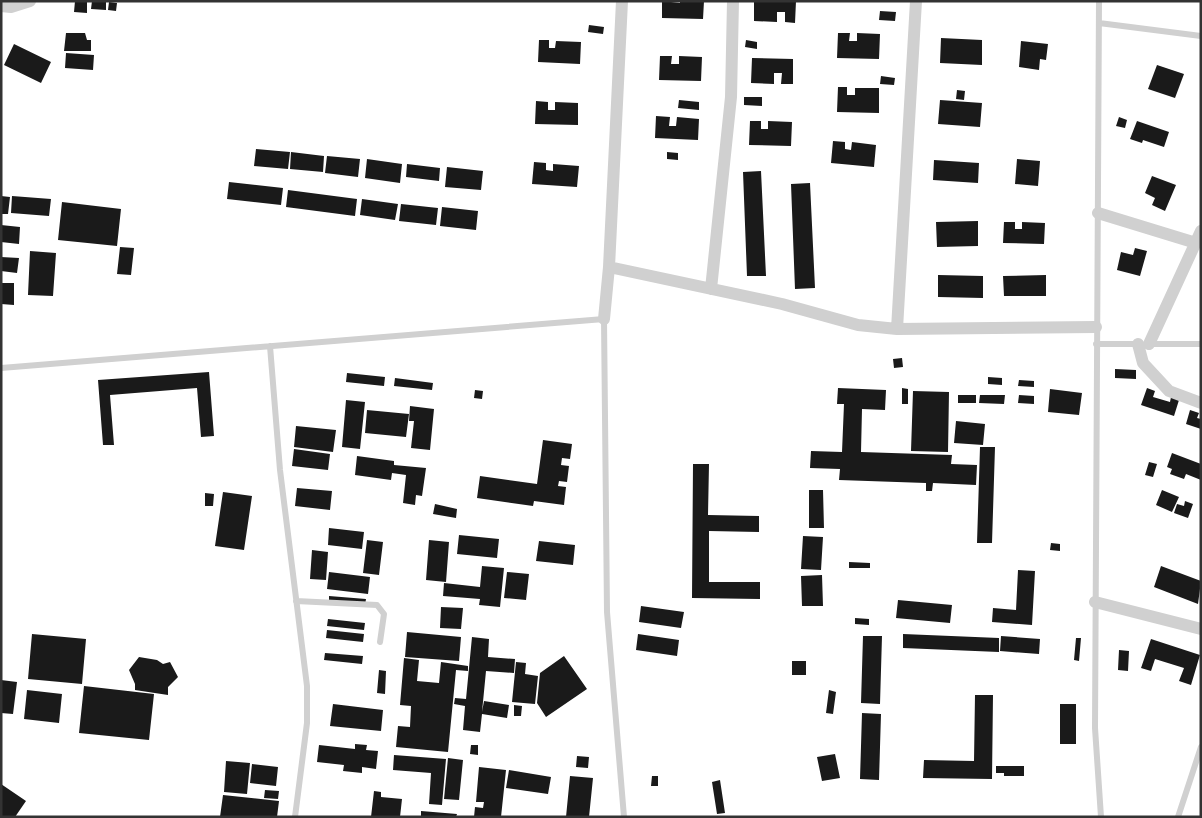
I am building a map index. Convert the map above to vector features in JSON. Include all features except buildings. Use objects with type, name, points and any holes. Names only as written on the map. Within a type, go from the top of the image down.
[{"type":"street","points":[[1,6],[12,7],[30,1]]},
{"type":"street","points":[[604,319],[610,267],[622,1]]},
{"type":"street","points":[[711,289],[731,97],[733,1]]},
{"type":"street","points":[[897,329],[916,1]]},
{"type":"street","points":[[1098,213],[1198,237],[1144,344],[1143,363],[1169,391],[1201,403]]},
{"type":"street","points":[[610,267],[782,304],[858,325],[897,329],[1096,327]]},
{"type":"street","points":[[1096,602],[1201,629]]},
{"type":"lane","points":[[1099,1],[1095,728],[1101,817]]},
{"type":"lane","points":[[1099,23],[1201,36]]},
{"type":"lane","points":[[1,368],[604,319],[607,612],[624,817]]},
{"type":"lane","points":[[1096,344],[1201,344]]},
{"type":"lane","points":[[270,346],[280,470],[307,686],[307,723],[295,817]]},
{"type":"lane","points":[[296,601],[376,605],[384,614],[380,642]]},
{"type":"lane","points":[[1178,817],[1201,747]]}]
